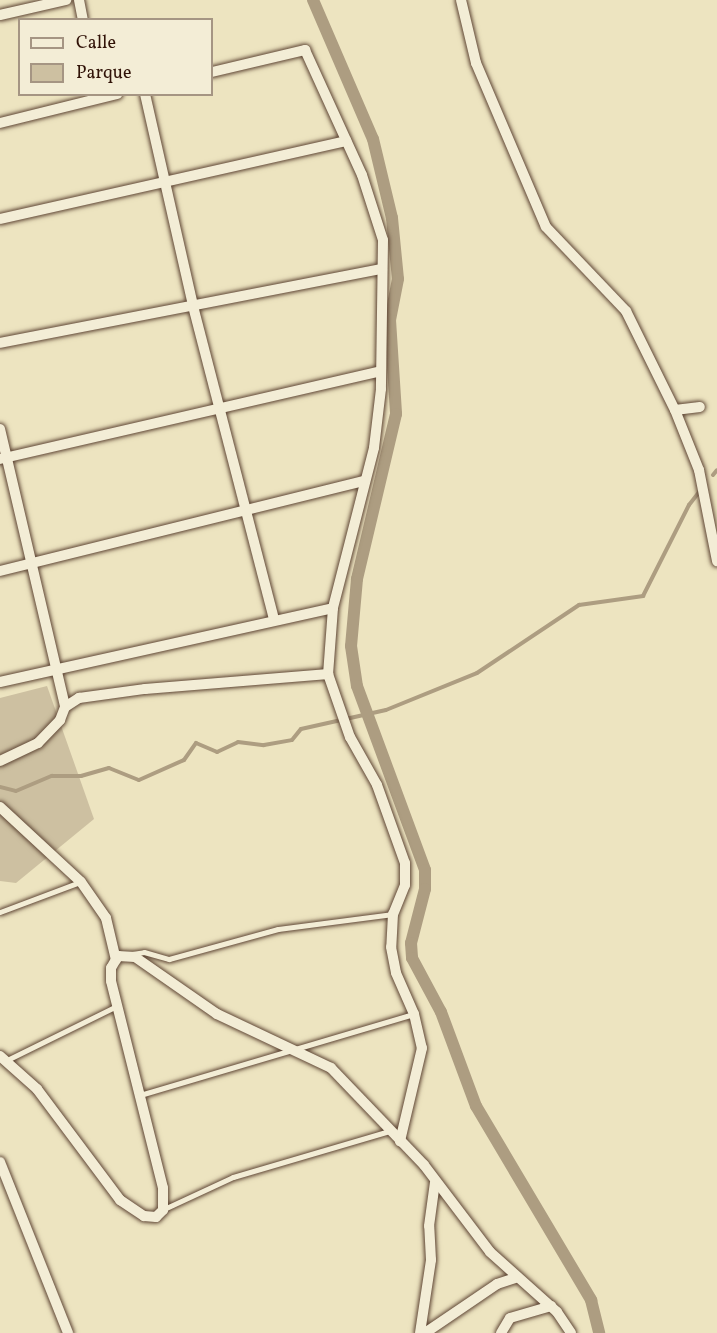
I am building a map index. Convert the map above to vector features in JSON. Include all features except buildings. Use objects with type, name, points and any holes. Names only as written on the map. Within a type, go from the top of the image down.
[{"type":"street","points":[[0,15],[66,0]]},
{"type":"street","points":[[79,0],[83,18]]},
{"type":"street","points":[[461,0],[476,63],[546,227],[626,311],[675,410],[699,470],[717,561]]},
{"type":"street","points":[[213,72],[306,50],[346,141],[383,240],[381,371],[374,448],[333,608],[328,674],[350,737],[377,785],[405,863],[405,885],[393,914],[391,947],[396,973],[414,1014],[422,1048],[400,1141]]},
{"type":"street","points":[[0,123],[102,96]]},
{"type":"street","points":[[145,96],[192,306],[274,619]]},
{"type":"street","points":[[0,219],[346,141]]},
{"type":"street","points":[[0,343],[382,269]]},
{"type":"street","points":[[3,458],[219,406],[381,371]]},
{"type":"street","points":[[675,410],[700,407]]},
{"type":"street","points":[[0,429],[3,458],[65,706],[60,720],[38,743],[0,761]]},
{"type":"street","points":[[0,571],[364,481]]},
{"type":"street","points":[[0,682],[274,619],[333,608]]},
{"type":"street","points":[[65,706],[79,699],[145,689],[328,674]]},
{"type":"street","points":[[0,807],[81,882],[106,918],[116,960],[111,981],[163,1188],[163,1210],[156,1217],[144,1216],[120,1200],[37,1089],[3,1058]]},
{"type":"street","points":[[116,960],[128,955],[217,1014],[331,1068],[372,1107],[388,1131],[400,1141],[460,1207],[490,1252],[516,1278],[551,1306],[571,1333]]},
{"type":"street","points":[[0,1162],[68,1333]]},
{"type":"street","points":[[420,1333],[431,1260],[429,1226],[435,1182]]},
{"type":"street","points":[[425,1333],[497,1284],[516,1278]]},
{"type":"street","points":[[501,1333],[510,1318],[551,1306]]},
{"type":"lane","points":[[0,912],[81,882]]},
{"type":"lane","points":[[128,955],[144,952],[169,959],[278,929],[393,914]]},
{"type":"lane","points":[[3,1058],[118,1006]]},
{"type":"lane","points":[[140,1095],[414,1014]]},
{"type":"lane","points":[[163,1210],[233,1177],[388,1131]]},
{"type":"green space","points":[[47,686],[94,819],[16,883],[0,881],[0,698]]},
{"type":"waterway","points":[[313,0],[373,139],[392,218],[398,279],[390,320],[396,414],[357,579],[351,646],[357,686],[425,870],[425,889],[411,943],[412,958],[441,1012],[476,1106],[591,1300],[599,1333]]},
{"type":"waterway","points":[[713,475],[717,470]]},
{"type":"waterway","points":[[0,787],[16,791],[52,776],[81,776],[109,768],[139,780],[184,760],[196,743],[217,752],[238,742],[264,745],[292,740],[301,729],[386,710],[477,673],[579,605],[643,596],[689,505],[700,491]]}]
